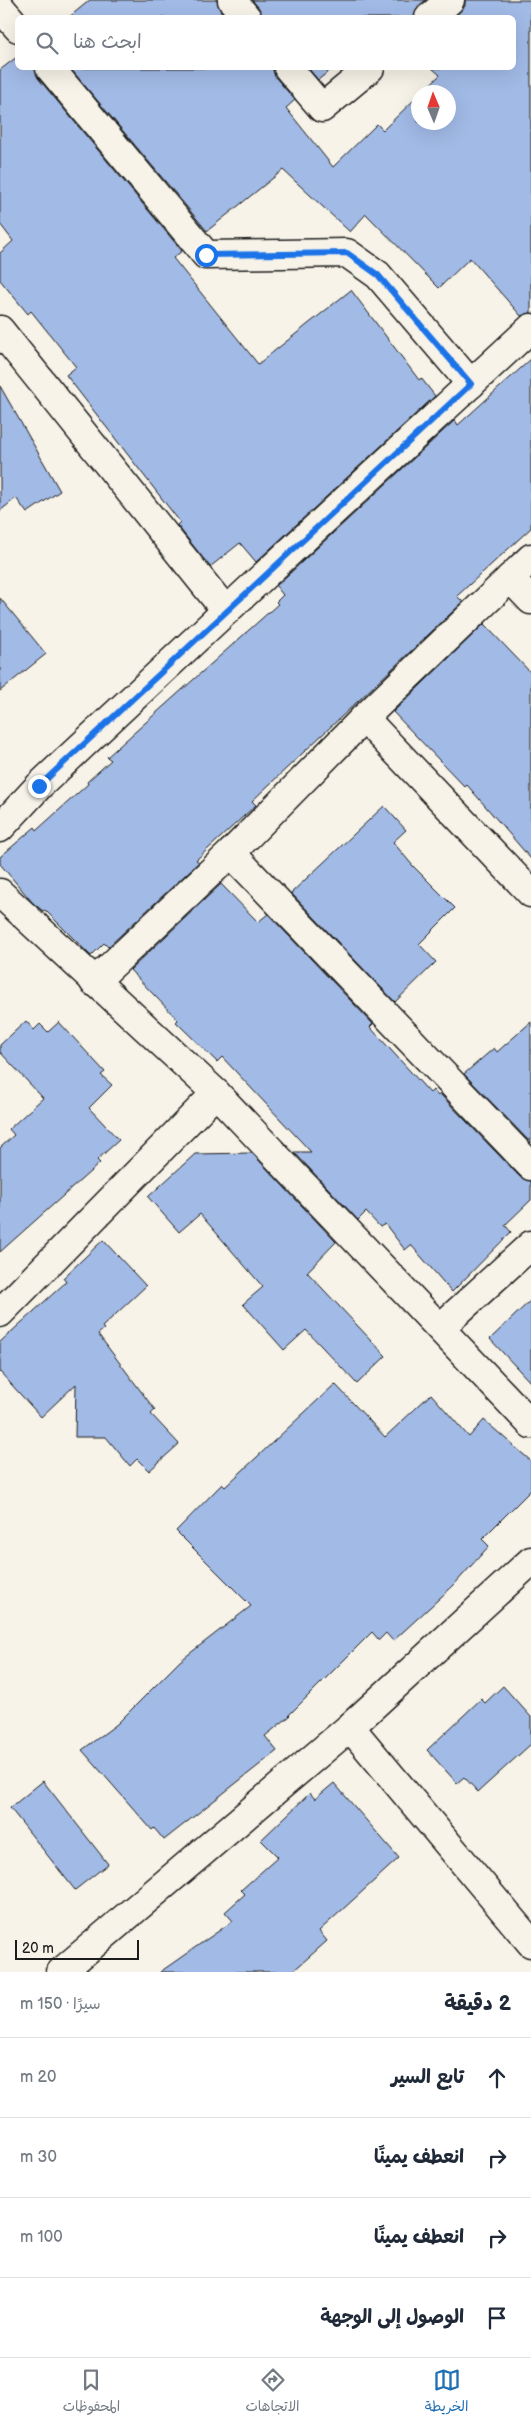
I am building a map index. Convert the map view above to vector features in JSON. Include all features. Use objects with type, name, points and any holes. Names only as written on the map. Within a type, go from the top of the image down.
[{"type":"street","points":[[232,0],[244,15]]},
{"type":"street","points":[[432,15],[450,0]]},
{"type":"street","points":[[0,7],[15,24]]},
{"type":"street","points":[[52,70],[206,255],[347,253],[378,275],[471,384]]},
{"type":"street","points":[[290,70],[322,108],[368,70]]},
{"type":"street","points":[[0,828],[39,786],[531,328]]},
{"type":"street","points":[[0,330],[226,611]]},
{"type":"street","points":[[94,982],[231,854],[364,718],[531,558]]},
{"type":"street","points":[[510,578],[531,600]]},
{"type":"street","points":[[364,718],[531,893]]},
{"type":"street","points":[[231,854],[531,1166]]},
{"type":"street","points":[[0,893],[216,1093],[441,1327],[531,1424]]},
{"type":"street","points":[[0,1313],[216,1093]]},
{"type":"street","points":[[441,1327],[531,1245]]},
{"type":"street","points":[[61,1972],[350,1727],[531,1560]]},
{"type":"street","points":[[350,1727],[531,1943]]},
{"type":"building","points":[[90,0],[217,0],[224,15],[72,15]]},
{"type":"building","points":[[252,0],[426,0],[418,6],[415,15],[261,15],[259,8]]},
{"type":"building","points":[[465,0],[531,0],[531,313],[521,316],[470,258],[439,288],[366,214],[350,232],[283,170],[207,231],[72,70],[274,70],[276,78],[295,100],[286,108],[333,167],[377,124],[383,130],[411,103],[411,130],[456,130],[456,85],[429,85],[440,75],[434,70],[516,70],[516,15],[457,15],[465,6]]},
{"type":"building","points":[[15,58],[15,70],[36,70],[38,78],[182,251],[173,258],[258,364],[351,290],[419,380],[421,378],[435,396],[256,562],[240,543],[210,567],[177,525],[180,522],[66,375],[76,367],[31,311],[28,314],[0,280],[0,253],[13,241],[0,224],[0,70]]},
{"type":"building","points":[[310,70],[330,70],[318,80]]},
{"type":"building","points":[[531,359],[531,528],[457,596],[463,602],[252,801],[256,805],[196,860],[199,862],[108,947],[104,943],[91,956],[45,910],[43,911],[33,903],[0,864],[0,857],[35,827],[37,830],[88,784],[87,782],[111,760],[107,757],[278,604],[276,602],[283,595],[276,586],[455,420],[458,425]]},
{"type":"building","points":[[0,386],[60,491],[27,513],[16,498],[0,511]]},
{"type":"building","points":[[0,598],[46,654],[0,691]]},
{"type":"building","points":[[484,624],[531,673],[531,859],[467,785],[465,787],[393,712]]},
{"type":"building","points":[[384,806],[406,830],[393,842],[413,866],[455,908],[419,944],[436,962],[395,1002],[291,893]]},
{"type":"building","points":[[221,884],[258,922],[268,914],[373,1024],[370,1027],[430,1093],[433,1090],[438,1096],[440,1094],[520,1177],[531,1181],[531,1200],[505,1225],[511,1232],[452,1292],[411,1245],[405,1250],[385,1224],[380,1227],[366,1212],[358,1220],[294,1152],[311,1152],[222,1057],[217,1062],[176,1022],[178,1020],[130,970]]},
{"type":"building","points":[[26,1021],[34,1030],[40,1024],[48,1032],[59,1022],[105,1072],[101,1075],[112,1085],[89,1108],[119,1140],[97,1160],[100,1163],[0,1252],[0,1148],[14,1135],[9,1129],[43,1098],[0,1052],[0,1045]]},
{"type":"building","points":[[531,1022],[531,1143],[464,1074],[494,1048],[497,1052]]},
{"type":"building","points":[[252,1153],[336,1242],[307,1272],[386,1356],[357,1384],[306,1330],[284,1350],[243,1304],[263,1287],[200,1214],[179,1232],[148,1197],[195,1154]]},
{"type":"building","points":[[103,1240],[146,1286],[102,1327],[104,1329],[98,1334],[155,1410],[151,1414],[179,1444],[149,1471],[137,1459],[130,1466],[106,1437],[75,1437],[76,1384],[41,1417],[0,1372],[0,1342],[66,1282],[63,1278]]},
{"type":"building","points":[[531,1300],[531,1383],[490,1339]]},
{"type":"building","points":[[335,1384],[385,1437],[431,1394],[469,1437],[484,1420],[531,1461],[531,1490],[482,1539],[489,1546],[453,1586],[393,1641],[386,1633],[379,1640],[372,1632],[290,1716],[265,1736],[277,1751],[164,1840],[154,1828],[152,1830],[82,1750],[117,1724],[180,1661],[251,1606],[176,1531],[222,1484],[225,1487]]},
{"type":"building","points":[[503,1686],[531,1717],[531,1744],[478,1792],[464,1777],[457,1783],[427,1750],[481,1699],[485,1703]]},
{"type":"building","points":[[43,1781],[108,1864],[75,1890],[10,1808]]},
{"type":"building","points":[[334,1783],[399,1858],[319,1931],[327,1941],[292,1972],[160,1972],[233,1921],[225,1912],[245,1894],[241,1890],[278,1857],[261,1840],[310,1793],[315,1799]]},
{"type":"route","points":[[39,786],[471,384],[378,275],[347,253],[206,255]]}]
